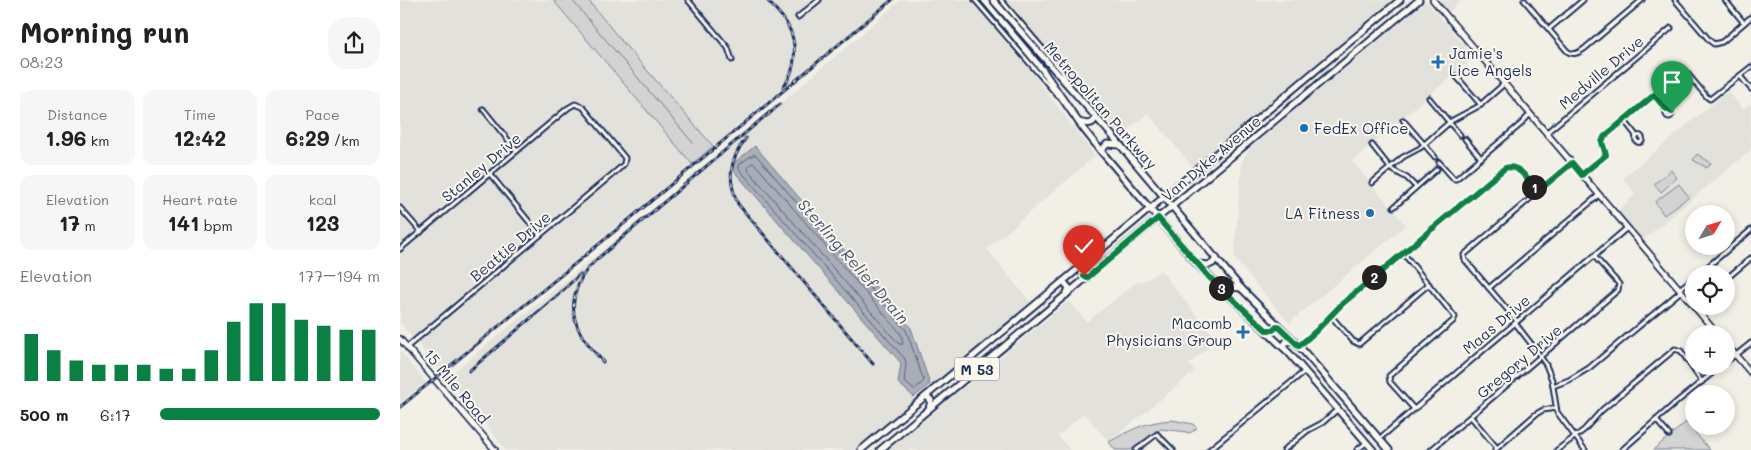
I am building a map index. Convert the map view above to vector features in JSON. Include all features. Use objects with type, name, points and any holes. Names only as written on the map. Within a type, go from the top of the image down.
[{"type":"main road","name":"Metropolitan Parkway","points":[[984,0],[1032,56],[1078,122],[1101,151],[1197,264],[1305,370],[1370,446]]},
{"type":"main road","name":"Metropolitan Parkway","points":[[993,0],[1173,206],[1241,288],[1294,340],[1389,450]]},
{"type":"main road","name":"Van Dyke Avenue","points":[[861,450],[1400,0]]},
{"type":"main road","name":"Van Dyke Avenue","points":[[880,450],[1419,0]]},
{"type":"main road","points":[[1361,33],[1360,40],[1365,46]]},
{"type":"main road","points":[[1341,50],[1345,55],[1344,63]]},
{"type":"main road","points":[[1275,104],[1272,112],[1278,118]]},
{"type":"main road","points":[[1078,122],[1090,124],[1094,122],[1096,117]]},
{"type":"main road","points":[[1101,151],[1105,145],[1110,143],[1120,145]]},
{"type":"main road","points":[[1224,147],[1229,152],[1227,160]]},
{"type":"main road","points":[[1197,264],[1209,265],[1213,263],[1216,257]]},
{"type":"main road","points":[[1086,262],[1082,273],[1087,278]]},
{"type":"main road","points":[[1064,282],[1068,288],[1066,295]]},
{"type":"main road","points":[[1224,292],[1232,286],[1241,288]]},
{"type":"main road","points":[[1022,316],[1019,324],[1023,331]]},
{"type":"main road","points":[[1266,330],[1273,330],[1278,326]]},
{"type":"main road","points":[[1283,347],[1286,342],[1294,340]]},
{"type":"main road","points":[[952,374],[950,382],[954,388]]},
{"type":"main road","points":[[926,396],[930,400],[928,409]]},
{"type":"main road","points":[[1353,426],[1357,421],[1365,422]]},
{"type":"street","points":[[688,0],[728,48],[732,60]]},
{"type":"street","points":[[798,16],[819,0]]},
{"type":"street","points":[[976,0],[1070,109]]},
{"type":"street","points":[[1001,0],[1062,71],[1072,90]]},
{"type":"street","points":[[1432,0],[1685,296]]},
{"type":"street","points":[[1524,0],[1567,51],[1572,54],[1584,48],[1642,0]]},
{"type":"street","points":[[1549,29],[1583,0]]},
{"type":"street","points":[[1675,0],[1714,44],[1720,43],[1751,17]]},
{"type":"street","points":[[1724,0],[1744,23]]},
{"type":"street","name":"Medville Drive","points":[[1546,133],[1671,28]]},
{"type":"street","points":[[1582,175],[1606,155],[1602,139],[1682,71],[1686,72],[1712,99],[1751,67]]},
{"type":"street","points":[[1456,76],[1480,105]]},
{"type":"street","points":[[1740,76],[1751,89]]},
{"type":"street","points":[[1372,183],[1403,157],[1415,151],[1450,123],[1480,105],[1504,84]]},
{"type":"street","points":[[1654,95],[1667,111]]},
{"type":"street","points":[[1429,98],[1460,135]]},
{"type":"street","name":"Stanley Drive","points":[[400,249],[568,108],[577,104],[583,107],[623,155],[625,160]]},
{"type":"street","points":[[483,109],[517,151]]},
{"type":"street","points":[[1439,162],[1455,179],[1521,124],[1530,114]]},
{"type":"street","points":[[1403,120],[1435,157]]},
{"type":"street","points":[[1624,120],[1637,136]]},
{"type":"street","points":[[1466,139],[1481,158]]},
{"type":"street","points":[[1372,145],[1390,168],[1408,178],[1416,187]]},
{"type":"street","name":"Beattie Drive","points":[[407,347],[620,168],[625,160]]},
{"type":"street","points":[[1572,163],[1466,252],[1463,257],[1516,322],[1541,357],[1553,386],[1556,408],[1585,450]]},
{"type":"street","points":[[1299,346],[1330,315],[1507,167],[1518,169],[1537,192]]},
{"type":"street","points":[[1394,207],[1437,169]]},
{"type":"street","points":[[490,174],[540,236]]},
{"type":"street","points":[[1489,288],[1599,195]]},
{"type":"street","points":[[400,208],[421,232]]},
{"type":"street","name":"Maas Drive","points":[[1379,439],[1627,228]]},
{"type":"street","points":[[1710,265],[1751,230]]},
{"type":"street","points":[[1403,253],[1455,317],[1453,321],[1392,372],[1388,378],[1414,409]]},
{"type":"street","name":"Gregory Drive","points":[[1431,450],[1620,288],[1594,256]]},
{"type":"street","points":[[1735,271],[1751,258]]},
{"type":"street","points":[[1330,315],[1353,341],[1359,344],[1429,284]]},
{"type":"street","points":[[1553,386],[1569,380],[1589,368],[1685,286]]},
{"type":"street","points":[[1701,315],[1710,325]]},
{"type":"street","name":"15 Mile Road","points":[[400,339],[495,450]]},
{"type":"street","points":[[1751,343],[1735,355],[1751,373]]},
{"type":"street","points":[[1558,450],[1586,428],[1602,410],[1673,350],[1677,349],[1688,360],[1702,382]]},
{"type":"street","points":[[1209,450],[1305,370]]},
{"type":"street","points":[[1622,450],[1710,375]]},
{"type":"street","points":[[1470,417],[1496,449],[1536,414],[1543,410],[1556,408]]},
{"type":"street","points":[[1284,450],[1338,409]]},
{"type":"street","points":[[1656,420],[1669,435]]},
{"type":"street","points":[[1136,450],[1157,434],[1173,450]]},
{"type":"street","points":[[1357,450],[1370,446]]},
{"type":"street","points":[[1364,450],[1370,446]]},
{"type":"shaded area","points":[[400,0],[553,0],[692,164],[441,371],[400,323]]},
{"type":"shaded area","points":[[553,0],[588,0],[713,146],[692,164]]},
{"type":"shaded area","points":[[588,0],[889,0],[713,146]]},
{"type":"shaded area","points":[[901,0],[970,0],[1030,70],[1095,156],[987,249],[1031,303],[854,450],[506,450],[447,377],[750,130]]},
{"type":"shaded area","points":[[1006,0],[1393,0],[1193,167],[1148,113],[1122,135]]},
{"type":"shaded area","points":[[1438,0],[1462,0],[1448,12]]},
{"type":"shaded area","points":[[1426,1],[1474,57],[1352,161],[1406,225],[1289,323],[1234,258],[1242,161],[1251,147]]},
{"type":"shaded area","points":[[1728,91],[1743,109],[1751,103],[1751,150],[1642,241],[1617,211],[1636,194],[1623,178]]},
{"type":"shaded area","points":[[1697,154],[1711,163],[1707,168],[1693,160]]},
{"type":"shaded area","points":[[1671,170],[1677,178],[1661,192],[1654,184]]},
{"type":"shaded area","points":[[1679,184],[1689,197],[1664,215],[1655,202]]},
{"type":"shaded area","points":[[1160,270],[1217,340],[1189,364],[1195,371],[1109,442],[1084,413],[1058,436],[1070,450],[888,450],[1069,301],[1087,322],[1134,284],[1152,277]]},
{"type":"shaded area","points":[[400,351],[426,382],[400,403]]},
{"type":"shaded area","points":[[1172,420],[1193,424],[1197,428],[1190,433],[1161,429],[1131,450],[1115,450],[1109,442],[1139,427],[1154,422]]},
{"type":"shaded area","points":[[1685,423],[1685,435],[1697,435],[1710,450],[1653,450]]},
{"type":"water","points":[[755,146],[911,328],[930,384],[914,397],[898,383],[901,363],[733,170],[734,163]]},
{"type":"waterway","name":"Sterling Relief Drain","points":[[572,0],[693,143]]},
{"type":"railway","points":[[767,0],[785,21],[793,39],[793,65],[788,80],[783,87]]},
{"type":"railway","points":[[400,407],[626,222],[892,0]]},
{"type":"railway","points":[[767,116],[780,104]]},
{"type":"railway","points":[[603,362],[581,334],[576,324],[574,314],[575,294],[583,276],[596,260],[770,112]]},
{"type":"railway","points":[[746,138],[736,154],[731,178],[734,195],[738,204],[873,364]]},
{"type":"railway","points":[[469,371],[580,274]]},
{"type":"place","name":"Jamie's Lice Angels","points":[[1438,62]]},
{"type":"place","name":"FedEx Office","points":[[1304,128]]},
{"type":"place","name":"LA Fitness","points":[[1370,213]]},
{"type":"place","name":"Macomb Physicians Group","points":[[1243,332]]},
{"type":"route","points":[[1084,276],[1087,278],[1158,218],[1197,264],[1224,292],[1266,330],[1273,330],[1278,326],[1299,346],[1342,304],[1505,168],[1514,167],[1518,169],[1537,192],[1572,163],[1582,175],[1606,155],[1602,139],[1654,95],[1665,108],[1672,112]]}]
